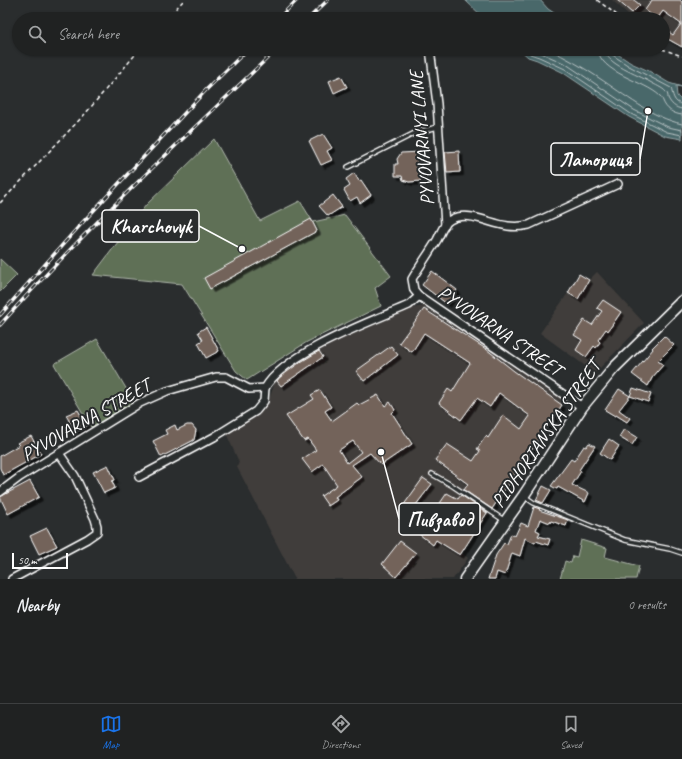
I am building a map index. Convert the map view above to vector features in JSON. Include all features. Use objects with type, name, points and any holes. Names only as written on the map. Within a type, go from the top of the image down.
[{"type":"main road","name":"PIDHORIANSKA STREET","points":[[465,579],[524,496],[582,407],[614,368],[682,301]]},
{"type":"street","name":"PYVOVARNYI LANE","points":[[431,56],[437,104],[445,225]]},
{"type":"street","name":"PYVOVARNYI LANE","points":[[419,296],[414,290],[412,280],[445,225],[450,220],[460,216],[472,216],[516,228],[529,225],[618,184]]},
{"type":"street","name":"PYVOVARNA STREET","points":[[0,492],[20,477],[140,403],[167,391],[216,377],[226,377],[250,389],[265,388],[271,379],[299,357],[328,341],[408,305],[419,296],[582,407]]},
{"type":"street","points":[[139,476],[214,437],[256,411],[264,401],[265,388]]},
{"type":"street","points":[[12,579],[87,539],[96,532],[97,526],[95,519],[74,476],[59,453]]},
{"type":"lane","points":[[348,167],[417,132],[438,127]]},
{"type":"lane","points":[[432,474],[453,486],[505,522]]},
{"type":"lane","points":[[524,496],[534,503],[625,540],[670,549],[682,553]]},
{"type":"path","points":[[173,12],[184,0]]},
{"type":"path","points":[[597,0],[613,12]]},
{"type":"path","points":[[670,52],[682,56]]},
{"type":"path","points":[[0,203],[85,114],[134,56]]},
{"type":"shaded area","points":[[612,0],[682,0],[682,47],[670,41],[670,12],[626,12]]},
{"type":"shaded area","points":[[597,272],[644,323],[595,373],[540,333],[568,293],[578,298],[589,280]]},
{"type":"shaded area","points":[[425,306],[565,401],[462,553],[468,558],[453,579],[295,579],[237,467],[239,462],[226,433],[256,415],[269,400],[276,379],[323,347],[412,308]]},
{"type":"green space","points":[[214,139],[260,221],[300,201],[313,222],[345,215],[391,276],[375,288],[381,306],[307,342],[247,380],[236,371],[182,284],[93,275],[146,205]]},
{"type":"green space","points":[[0,259],[17,275],[0,292]]},
{"type":"green space","points":[[97,339],[134,402],[91,427],[54,364]]},
{"type":"green space","points":[[581,540],[607,548],[605,557],[639,566],[636,579],[560,579],[565,561],[571,563],[573,556],[577,557]]},
{"type":"water","points":[[465,0],[540,0],[552,12],[478,12]]},
{"type":"water","points":[[527,56],[620,56],[669,83],[682,87],[676,86],[677,96],[682,101],[682,139],[665,136],[629,117],[562,72]]},
{"type":"building","points":[[617,0],[634,0],[640,5],[633,12],[631,12]]},
{"type":"building","points":[[652,0],[680,0],[682,2],[682,47],[670,40],[670,33],[673,35],[681,24],[670,16],[670,12],[648,12],[645,10]]},
{"type":"building","points":[[341,76],[347,87],[334,93],[329,81]]},
{"type":"building","points":[[323,134],[332,148],[327,151],[332,160],[321,165],[309,141]]},
{"type":"building","points":[[459,151],[460,172],[447,173],[445,152]]},
{"type":"building","points":[[421,152],[423,169],[420,169],[421,181],[409,182],[403,180],[402,176],[395,176],[395,164],[398,164],[397,159],[401,153]]},
{"type":"building","points":[[354,173],[359,181],[361,180],[371,195],[360,203],[357,197],[350,201],[344,190],[350,186],[346,179]]},
{"type":"building","points":[[333,195],[342,207],[328,216],[319,206]]},
{"type":"building","points":[[311,219],[317,231],[210,289],[204,278]]},
{"type":"building","points":[[432,271],[457,290],[447,304],[422,285]]},
{"type":"building","points":[[579,274],[589,280],[578,299],[568,293]]},
{"type":"building","points":[[603,300],[621,312],[608,331],[606,329],[598,340],[600,342],[596,348],[594,346],[586,357],[576,350],[582,340],[574,335],[584,320],[592,325],[602,311],[597,308]]},
{"type":"building","points":[[424,309],[486,349],[562,405],[492,509],[464,490],[468,484],[435,460],[447,444],[473,461],[480,451],[477,449],[486,436],[488,438],[503,415],[521,429],[530,416],[499,393],[490,407],[477,398],[461,420],[439,403],[448,389],[452,392],[470,363],[424,333],[412,352],[399,343]]},
{"type":"building","points":[[206,327],[219,351],[206,358],[198,343],[203,340],[198,332]]},
{"type":"building","points":[[664,336],[674,345],[658,361],[663,365],[652,378],[648,386],[632,374],[653,349],[652,348]]},
{"type":"building","points":[[391,346],[398,355],[364,381],[356,371]]},
{"type":"building","points":[[319,351],[323,357],[281,386],[277,381],[279,378],[299,363]]},
{"type":"building","points":[[633,388],[651,394],[648,402],[630,396]]},
{"type":"building","points":[[619,389],[630,396],[619,410],[630,418],[627,422],[605,410]]},
{"type":"building","points":[[320,390],[331,407],[325,411],[332,421],[357,403],[359,405],[378,395],[385,406],[390,402],[395,410],[392,413],[412,444],[381,465],[370,453],[352,465],[362,477],[335,497],[337,500],[328,506],[321,496],[337,485],[323,464],[312,472],[302,459],[316,450],[308,439],[304,441],[286,416],[314,399],[311,395]],"holes":[[[353,441],[361,452],[347,463],[339,450]]]},
{"type":"building","points":[[78,410],[87,426],[75,432],[66,415]]},
{"type":"building","points":[[175,425],[177,430],[187,425],[192,425],[196,430],[194,440],[161,457],[153,441],[167,434],[165,430]]},
{"type":"building","points":[[624,429],[637,437],[632,445],[619,437]]},
{"type":"building","points":[[31,436],[41,454],[3,475],[0,468],[0,456],[19,445],[17,443]]},
{"type":"building","points":[[609,439],[619,446],[610,460],[600,453]]},
{"type":"building","points":[[589,443],[595,446],[579,470],[581,471],[572,485],[589,493],[585,502],[558,487],[557,489],[551,486],[571,459],[574,461],[584,446],[586,447]]},
{"type":"building","points":[[108,465],[115,480],[112,481],[115,488],[104,493],[93,472]]},
{"type":"building","points":[[423,478],[432,484],[412,510],[403,506]]},
{"type":"building","points":[[30,481],[39,497],[8,514],[0,497]]},
{"type":"building","points":[[543,486],[551,490],[543,503],[536,500]]},
{"type":"building","points":[[447,493],[458,499],[461,495],[487,513],[460,555],[436,540],[433,545],[419,534]]},
{"type":"building","points":[[534,507],[568,520],[566,526],[551,521],[550,523],[540,519],[536,530],[540,532],[538,536],[550,539],[548,545],[536,541],[535,543],[525,538],[520,556],[512,553],[505,575],[497,572],[495,579],[488,579],[496,555],[504,543],[507,544],[511,534],[515,536],[521,523],[528,526]]},
{"type":"building","points":[[47,528],[57,546],[39,554],[30,536]]},
{"type":"building","points":[[400,541],[416,553],[396,577],[382,564]]},
{"type":"railway","points":[[285,12],[297,0]]},
{"type":"railway","points":[[315,12],[328,0]]},
{"type":"railway","points":[[0,315],[82,223],[207,89],[241,56]]},
{"type":"railway","points":[[0,325],[101,219],[270,56]]},
{"type":"place","name":"Латориця","points":[[648,111]]},
{"type":"place","name":"Kharchovyk","points":[[242,249]]},
{"type":"place","name":"Пивзавод","points":[[381,452]]}]
